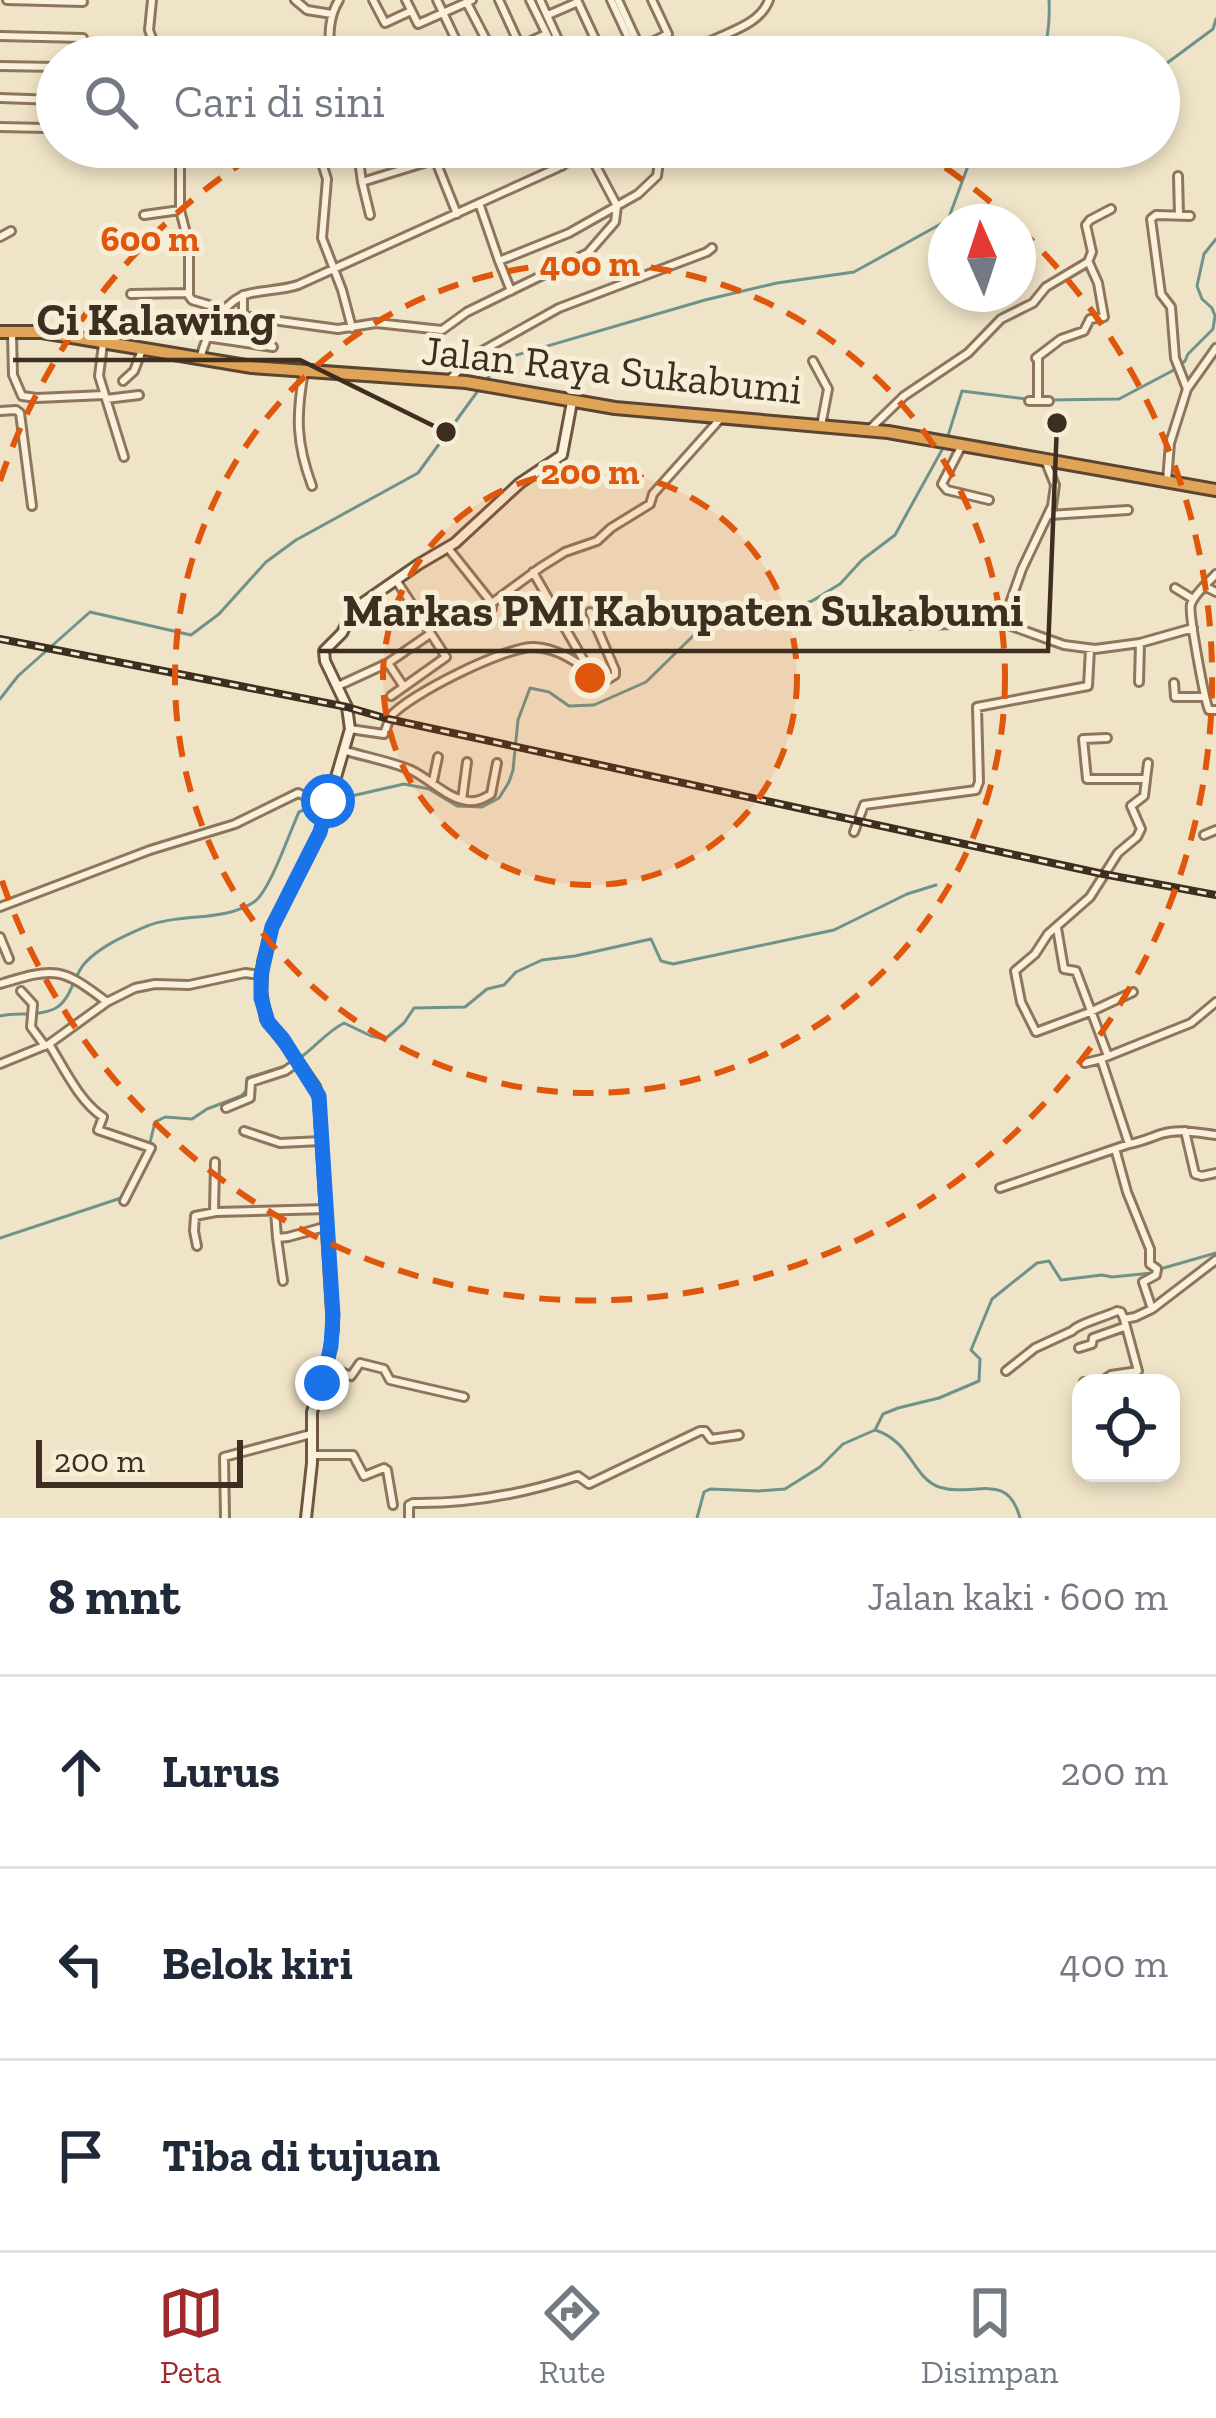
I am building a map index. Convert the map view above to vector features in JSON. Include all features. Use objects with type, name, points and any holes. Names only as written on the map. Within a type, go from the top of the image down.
[{"type":"highway","name":"Jalan Raya Sukabumi","points":[[6,332],[46,333],[304,371],[466,382],[572,402],[869,430],[1216,490]]},
{"type":"street","points":[[151,36],[152,0]]},
{"type":"street","points":[[295,0],[307,10],[332,14]]},
{"type":"street","points":[[331,36],[332,14],[339,0]]},
{"type":"street","points":[[373,0],[385,23],[411,11]]},
{"type":"street","points":[[406,0],[418,24],[468,1],[486,36]]},
{"type":"street","points":[[437,0],[453,36]]},
{"type":"street","points":[[499,0],[515,36]]},
{"type":"street","points":[[530,0],[552,36]]},
{"type":"street","points":[[540,0],[546,34],[542,36]]},
{"type":"street","points":[[615,0],[634,36]]},
{"type":"street","points":[[615,0],[629,36]]},
{"type":"street","points":[[652,0],[668,34],[664,36]]},
{"type":"street","points":[[718,36],[756,19],[769,0]]},
{"type":"street","points":[[543,18],[577,1],[594,36]]},
{"type":"street","points":[[3,2],[82,2]]},
{"type":"street","points":[[0,36],[36,37]]},
{"type":"street","points":[[0,66],[36,67]]},
{"type":"street","points":[[0,98],[36,99]]},
{"type":"street","points":[[0,128],[36,128]]},
{"type":"street","points":[[180,168],[179,210],[189,245],[189,293],[192,300],[226,310]]},
{"type":"street","points":[[324,168],[327,179],[322,238],[352,328]]},
{"type":"street","points":[[360,168],[370,215]]},
{"type":"street","points":[[362,182],[407,168]]},
{"type":"street","points":[[438,168],[457,214]]},
{"type":"street","points":[[200,359],[206,337],[243,295],[287,289],[558,168]]},
{"type":"street","points":[[243,295],[244,316],[338,328],[376,323],[438,331],[467,311],[588,253],[616,222],[617,206],[600,168]]},
{"type":"street","points":[[499,261],[569,233],[638,194],[658,176],[659,168]]},
{"type":"street","points":[[1178,176],[1178,215]]},
{"type":"street","points":[[479,203],[512,292]]},
{"type":"street","points":[[869,430],[904,396],[972,350],[1001,319],[1033,303],[1046,287],[1088,262],[1092,252],[1086,225],[1111,209]]},
{"type":"street","points":[[144,215],[179,210]]},
{"type":"street","points":[[1187,388],[1176,363],[1171,304],[1162,296],[1151,222],[1153,216],[1190,215]]},
{"type":"street","points":[[0,236],[11,231]]},
{"type":"street","points":[[448,380],[475,355],[559,308],[712,248]]},
{"type":"street","points":[[1049,400],[1034,401],[1037,357],[1061,339],[1084,331],[1090,319],[1103,318],[1098,284],[1088,262]]},
{"type":"street","points":[[131,295],[189,293]]},
{"type":"street","points":[[6,332],[22,396],[139,394]]},
{"type":"street","points":[[206,337],[273,347]]},
{"type":"street","points":[[104,344],[99,371],[124,457]]},
{"type":"street","points":[[1167,481],[1170,443],[1187,388],[1216,348]]},
{"type":"street","points":[[123,381],[134,371],[142,350]]},
{"type":"street","points":[[813,362],[828,386],[821,426]]},
{"type":"street","points":[[304,371],[297,436],[312,486]]},
{"type":"street","points":[[0,378],[14,378]]},
{"type":"street","points":[[307,1518],[312,1412],[327,1366],[333,1315],[319,1096],[266,1018],[261,975],[274,919],[320,832],[350,729],[347,707],[325,661],[325,649],[342,633],[351,612],[448,548],[520,483],[562,455],[572,402]]},
{"type":"street","points":[[0,411],[20,413],[32,506]]},
{"type":"street","points":[[476,621],[533,572],[565,552],[600,539],[652,502],[694,445],[723,416]]},
{"type":"street","points":[[960,444],[942,484],[947,490],[989,500]]},
{"type":"street","points":[[1003,623],[1048,515],[1055,485],[1046,460]]},
{"type":"street","points":[[1048,515],[1128,510]]},
{"type":"street","points":[[448,548],[492,603]]},
{"type":"street","points":[[533,572],[589,670]]},
{"type":"street","points":[[1216,574],[1193,599],[1190,610],[1206,709],[1216,710]]},
{"type":"street","points":[[396,580],[458,675]]},
{"type":"street","points":[[1204,586],[1216,592]]},
{"type":"street","points":[[1175,588],[1193,599]]},
{"type":"street","points":[[350,729],[384,734],[388,719],[425,692],[498,655],[532,647],[565,655],[604,680],[615,673],[590,613]]},
{"type":"street","points":[[911,625],[1003,623],[1048,641],[1090,649],[1140,643],[1193,628]]},
{"type":"street","points":[[338,686],[388,663],[430,634]]},
{"type":"street","points":[[1139,682],[1140,643]]},
{"type":"street","points":[[854,832],[862,806],[976,790],[977,707],[1088,686],[1090,649]]},
{"type":"street","points":[[391,696],[446,657]]},
{"type":"street","points":[[388,663],[405,687]]},
{"type":"street","points":[[1174,683],[1175,697],[1204,697]]},
{"type":"street","points":[[1107,737],[1083,739],[1087,778],[1144,779]]},
{"type":"street","points":[[343,750],[401,766],[462,800],[477,801],[491,794],[496,763]]},
{"type":"street","points":[[433,781],[438,758]]},
{"type":"street","points":[[462,800],[467,762]]},
{"type":"street","points":[[1133,992],[1036,1032],[1021,1001],[1016,968],[1090,897],[1118,853],[1141,832],[1131,806],[1142,799],[1148,764]]},
{"type":"street","points":[[0,907],[235,824],[298,793],[310,798],[330,796]]},
{"type":"street","points":[[1204,835],[1216,830]]},
{"type":"street","points":[[1057,928],[1064,969],[1075,970],[1129,1144]]},
{"type":"street","points":[[0,937],[9,959]]},
{"type":"street","points":[[0,985],[62,972],[107,1002]]},
{"type":"street","points":[[0,1064],[47,1045],[135,988],[189,986],[245,973],[261,975]]},
{"type":"street","points":[[21,992],[32,1001],[31,1027],[103,1117],[98,1130],[152,1148],[124,1201]]},
{"type":"street","points":[[1085,1064],[1191,1022],[1216,1002]]},
{"type":"street","points":[[226,1108],[251,1097],[250,1082],[271,1077],[297,1061]]},
{"type":"street","points":[[244,1131],[280,1143],[321,1141]]},
{"type":"street","points":[[1185,1131],[1196,1174],[1216,1173]]},
{"type":"street","points":[[1000,1188],[1164,1133],[1216,1135]]},
{"type":"street","points":[[1115,1151],[1150,1249],[1150,1264],[1157,1269],[1156,1275],[1143,1282],[1152,1309]]},
{"type":"street","points":[[214,1212],[215,1162]]},
{"type":"street","points":[[197,1246],[193,1218],[214,1212],[327,1209]]},
{"type":"street","points":[[275,1211],[283,1281]]},
{"type":"street","points":[[277,1238],[328,1226]]},
{"type":"street","points":[[1079,1348],[1152,1309],[1216,1260]]},
{"type":"street","points":[[1006,1371],[1078,1325],[1117,1311],[1138,1371],[1122,1374]]},
{"type":"street","points":[[327,1366],[351,1376],[360,1363],[367,1363],[385,1370],[392,1381],[464,1397]]},
{"type":"street","points":[[409,1518],[412,1503],[445,1504],[523,1494],[578,1476],[590,1484],[700,1430],[711,1439],[739,1436]]},
{"type":"street","points":[[225,1518],[224,1456],[311,1434]]},
{"type":"street","points":[[312,1456],[353,1455],[364,1476],[387,1469],[393,1505]]},
{"type":"waterway","points":[[1047,36],[1049,0]]},
{"type":"waterway","points":[[1180,53],[1213,29],[1216,19]]},
{"type":"waterway","points":[[486,380],[503,359],[705,300],[854,272],[948,220],[967,168]]},
{"type":"waterway","points":[[1048,400],[1119,399],[1185,361],[1213,329],[1215,316],[1197,286],[1204,254],[1216,239]]},
{"type":"waterway","points":[[0,699],[18,676],[90,612],[191,635],[219,614],[266,562],[296,540],[418,473],[480,388]]},
{"type":"waterway","points":[[947,439],[962,391],[1027,399]]},
{"type":"waterway","points":[[334,800],[404,784],[429,789],[457,806],[482,807],[499,798],[513,770],[518,720],[530,688],[549,692],[569,706],[594,705],[646,682],[695,634],[751,622],[812,601],[840,584],[895,535],[943,448]]},
{"type":"waterway","points":[[0,1016],[54,1009],[90,958],[131,933],[254,902],[273,874],[299,812],[325,801]]},
{"type":"waterway","points":[[297,1060],[344,1023],[385,1039],[414,1008],[465,1007],[487,989],[504,985],[516,972],[542,960],[651,939],[661,961],[673,964],[834,930],[936,885]]},
{"type":"waterway","points":[[149,1147],[155,1122],[165,1117],[192,1119],[241,1096],[248,1089],[247,1078],[288,1065]]},
{"type":"waterway","points":[[0,1238],[121,1198],[131,1182]]},
{"type":"waterway","points":[[1160,1269],[1216,1253]]},
{"type":"waterway","points":[[875,1430],[883,1414],[979,1381],[980,1359],[971,1350],[992,1299],[1037,1263],[1049,1261],[1061,1280],[1152,1273]]},
{"type":"waterway","points":[[697,1518],[704,1492],[710,1489],[785,1489],[820,1467],[843,1444],[875,1430],[897,1442],[930,1482],[952,1490],[998,1490],[1007,1494],[1020,1518]]},
{"type":"railway","points":[[0,639],[347,707],[1216,895]]},
{"type":"place","name":"Markas PMI Kabupaten Sukabumi","points":[[1057,423]]},
{"type":"place","name":"Ci Kalawing","points":[[446,432]]},
{"type":"route","points":[[322,1383],[333,1315],[319,1096],[268,1022],[262,1007],[261,975],[278,911],[320,832],[328,801]]}]
